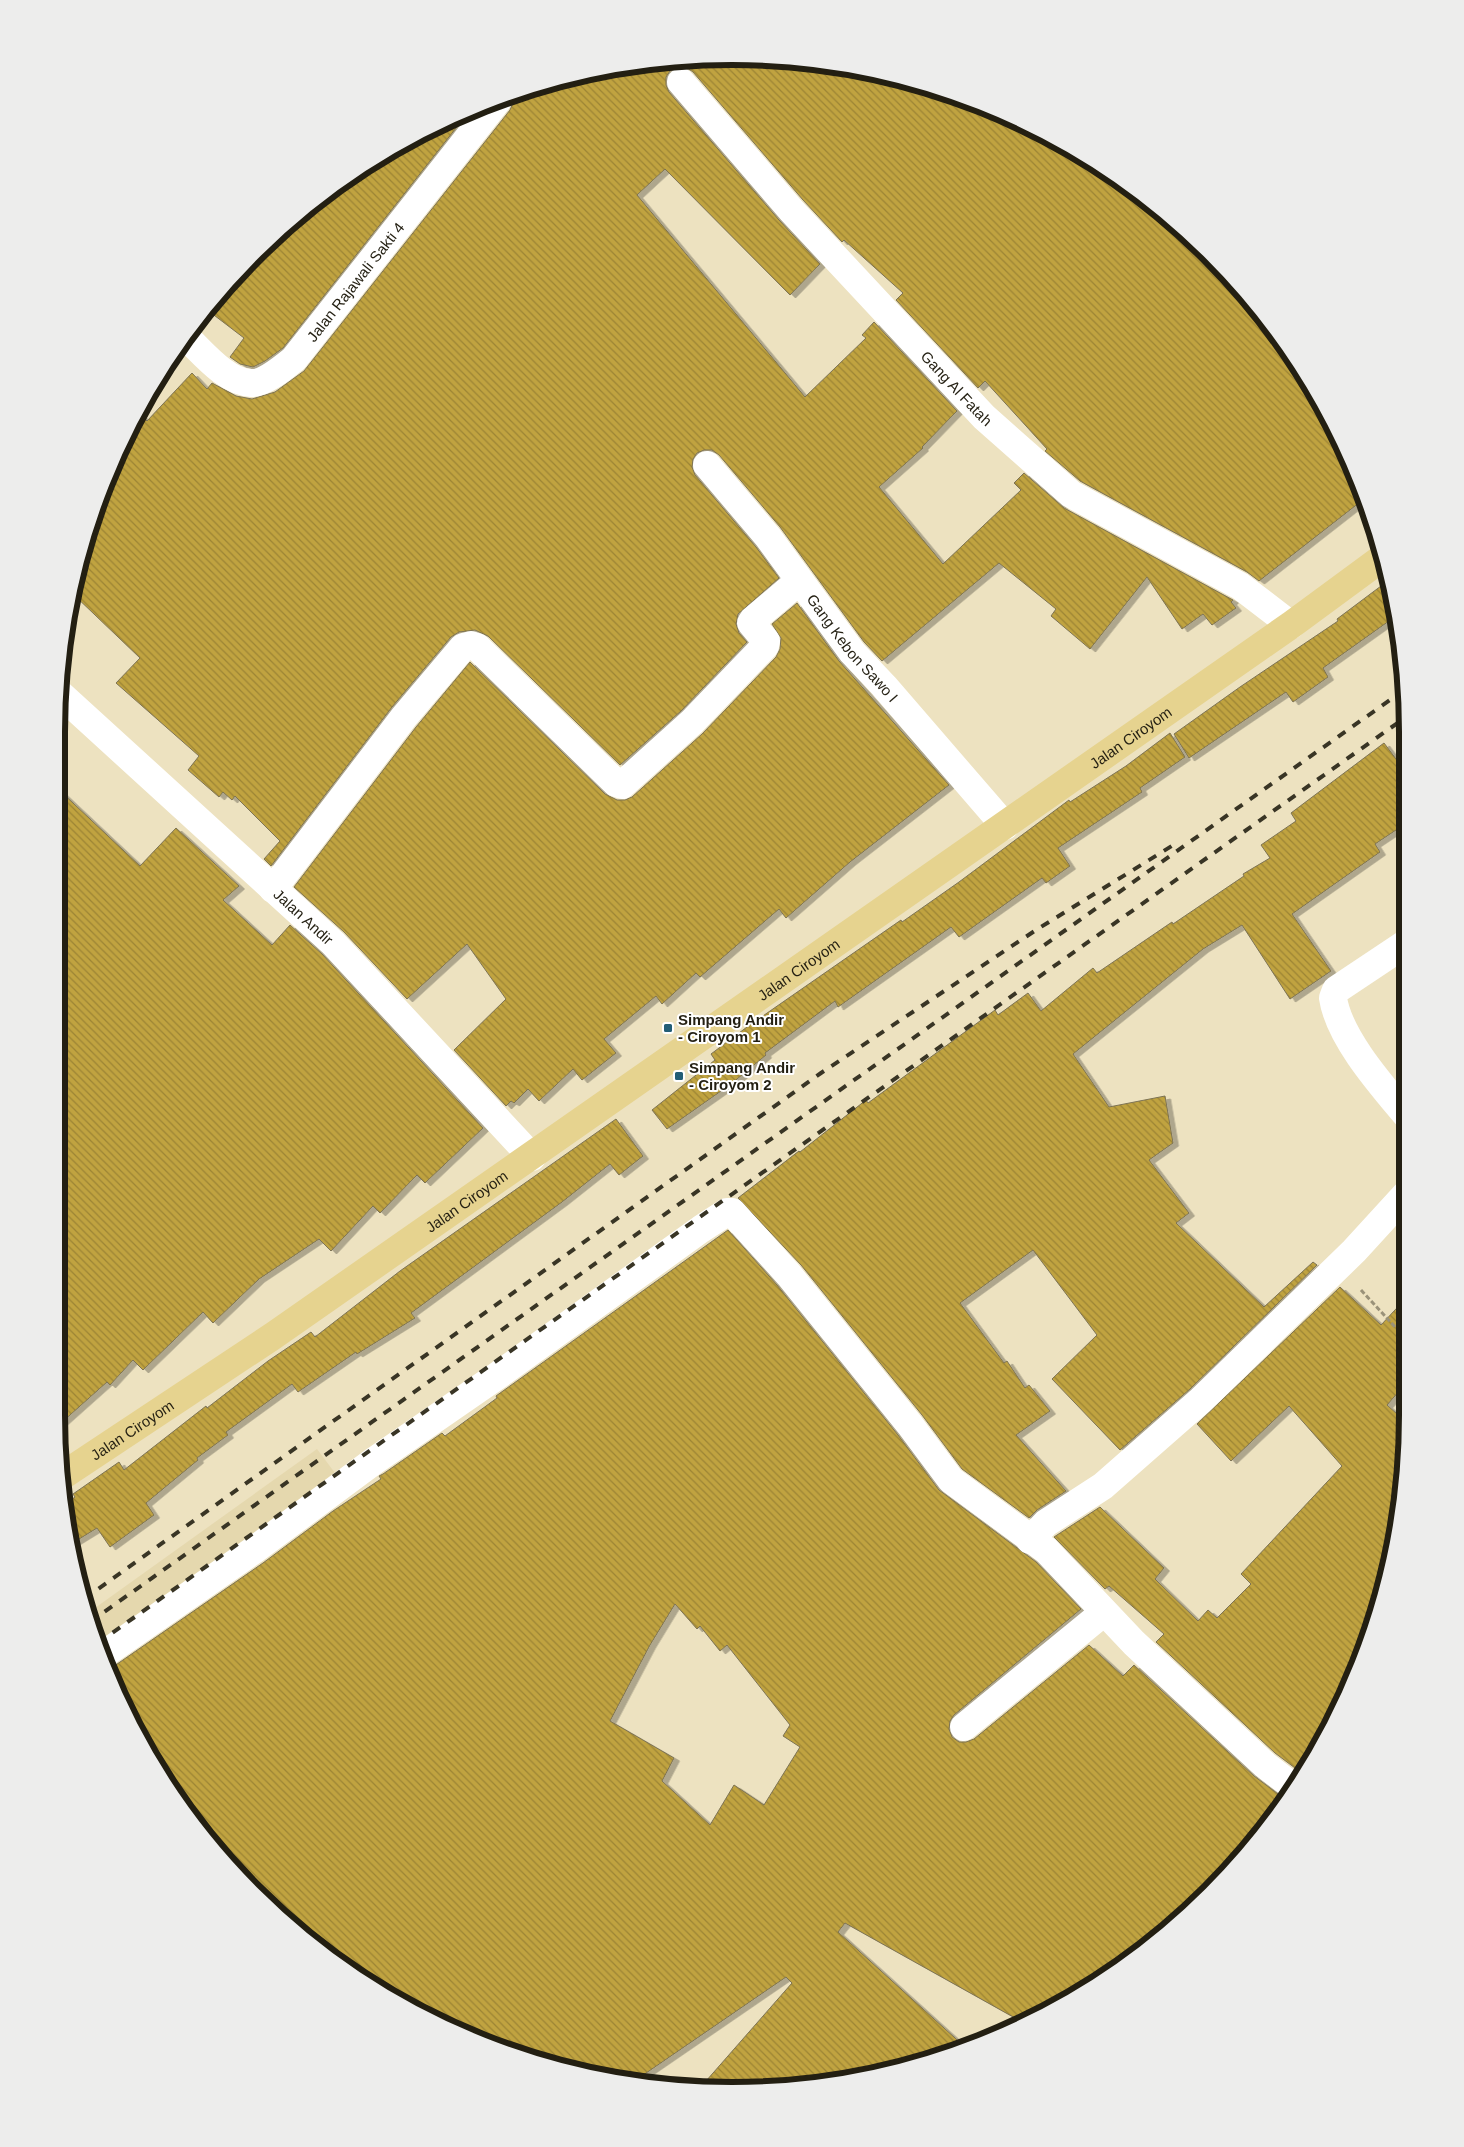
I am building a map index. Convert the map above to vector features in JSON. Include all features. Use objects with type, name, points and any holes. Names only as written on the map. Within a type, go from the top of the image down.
[{"type":"main road","name":"Jalan Ciroyom","points":[[68,1472],[273,1336],[532,1156],[1291,625],[1377,562]]},
{"type":"street","name":"Gang Al Fatah","points":[[680,82],[791,210],[984,417],[1056,481],[1071,494],[1240,586],[1291,625]]},
{"type":"street","name":"Jalan Rajawali Sakti 4","points":[[191,342],[227,375],[252,383],[272,376],[294,359],[489,111]]},
{"type":"street","name":"Gang Kebon Sawo I","points":[[707,465],[768,537],[852,652],[884,686],[1005,826]]},
{"type":"street","points":[[273,889],[404,717],[463,647],[471,645],[477,647],[616,783],[622,786],[692,722],[765,646],[766,641],[751,623],[800,581]]},
{"type":"street","name":"Jalan Andir","points":[[66,699],[333,943],[532,1156]]},
{"type":"street","points":[[1399,948],[1336,990],[1333,998],[1341,1026],[1379,1082],[1399,1105]]},
{"type":"street","points":[[1030,1540],[1046,1523],[1103,1486],[1194,1406],[1338,1266],[1399,1202]]},
{"type":"street","points":[[109,1651],[254,1550],[374,1461],[727,1212],[733,1213],[789,1275],[910,1425],[950,1480],[1046,1550],[1103,1613],[1264,1765],[1289,1783]]},
{"type":"street","points":[[964,1727],[1103,1613]]},
{"type":"path","points":[[1338,1266],[1399,1331]]},
{"type":"shaded area","points":[[317,1449],[341,1481],[107,1646],[94,1609]]},
{"type":"building","points":[[776,66],[862,78],[905,88],[946,100],[987,116],[1066,154],[1103,177],[1138,203],[1204,260],[1261,326],[1287,361],[1310,399],[1330,437],[1358,503],[1259,581],[1247,572],[1080,481],[1045,451],[1047,449],[985,381],[978,388],[896,300],[903,293],[844,240],[842,242],[803,200],[693,72],[686,67],[679,67]]},
{"type":"building","points":[[678,67],[670,71],[666,77],[666,85],[669,92],[779,220],[820,264],[790,295],[665,169],[637,195],[805,397],[866,338],[862,335],[874,322],[957,411],[923,448],[879,487],[943,564],[1021,490],[1014,483],[1024,473],[1064,508],[1233,600],[1231,602],[1236,608],[1212,625],[1203,614],[1182,629],[1147,577],[1090,649],[1051,616],[1056,609],[999,563],[882,661],[864,642],[780,527],[719,455],[712,450],[704,450],[697,453],[693,459],[692,467],[695,475],[756,547],[779,578],[738,614],[736,624],[739,633],[747,642],[681,711],[620,765],[488,636],[475,630],[459,632],[451,637],[392,707],[271,866],[264,859],[280,841],[235,796],[232,800],[223,792],[219,797],[188,770],[199,756],[116,683],[140,658],[79,599],[100,518],[116,477],[144,418],[147,421],[192,373],[207,389],[212,383],[236,396],[252,399],[275,392],[304,371],[510,110],[513,103],[559,88],[602,78]]},
{"type":"building","points":[[459,124],[283,348],[253,367],[240,364],[230,357],[244,338],[213,314],[260,260],[326,203],[361,177],[399,154]]},
{"type":"building","points":[[1382,585],[1389,621],[1323,668],[1328,677],[1293,702],[1286,692],[1189,758],[1174,734],[1338,621],[1337,619]]},
{"type":"building","points":[[797,603],[839,661],[949,785],[850,862],[786,918],[779,909],[700,977],[696,973],[662,1004],[656,996],[604,1039],[616,1053],[582,1080],[573,1069],[539,1101],[528,1089],[514,1103],[511,1101],[506,1106],[454,1050],[506,999],[467,944],[407,999],[344,932],[294,887],[416,727],[470,662],[605,794],[617,800],[625,800],[632,797],[702,734],[776,657],[780,649],[781,638],[772,624]]},
{"type":"building","points":[[1170,733],[1185,757],[1140,788],[1142,792],[1058,848],[1070,866],[1046,883],[1042,878],[959,937],[951,927],[838,1007],[835,1001],[765,1053],[766,1055],[731,1084],[667,1129],[652,1110],[715,1060],[711,1054],[747,1027],[959,882],[1069,800],[1070,802],[1126,766]]},
{"type":"building","points":[[1384,743],[1399,763],[1399,828],[1375,844],[1380,852],[1292,914],[1331,971],[1290,999],[1242,925],[1203,949],[1073,1054],[1109,1107],[1165,1096],[1173,1143],[1149,1160],[1189,1213],[1176,1223],[1264,1307],[1313,1262],[1317,1265],[1190,1389],[1120,1450],[1052,1379],[1097,1335],[1033,1250],[960,1303],[1004,1363],[1007,1361],[1025,1388],[1029,1385],[1050,1411],[1016,1435],[1066,1491],[1037,1510],[1029,1518],[962,1469],[922,1415],[801,1265],[738,1198],[866,1100],[868,1103],[995,1010],[998,1015],[1028,993],[1041,1011],[1093,968],[1097,973],[1244,876],[1243,874],[1270,858],[1261,845],[1296,821],[1291,813]]},
{"type":"building","points":[[65,796],[140,866],[176,828],[239,886],[223,900],[272,945],[290,925],[322,954],[483,1128],[425,1183],[417,1175],[380,1213],[373,1206],[331,1251],[319,1239],[259,1279],[213,1323],[203,1312],[143,1370],[133,1360],[110,1385],[107,1382],[65,1419]]},
{"type":"building","points":[[616,1119],[643,1156],[619,1175],[610,1164],[562,1202],[411,1313],[415,1318],[357,1354],[356,1352],[298,1392],[292,1384],[226,1432],[228,1435],[197,1458],[198,1460],[146,1503],[154,1515],[110,1547],[97,1528],[77,1540],[71,1500],[75,1497],[73,1494],[119,1462],[124,1470],[206,1406],[207,1408],[268,1361],[311,1332],[315,1337],[400,1271]]},
{"type":"building","points":[[728,1230],[777,1285],[898,1435],[939,1490],[1036,1562],[1081,1609],[954,1715],[950,1721],[949,1729],[952,1737],[959,1742],[974,1739],[1089,1645],[1123,1676],[1134,1665],[1254,1776],[1280,1795],[1233,1855],[1204,1887],[1172,1916],[1103,1970],[1066,1993],[1015,2018],[845,1923],[838,1932],[959,2042],[905,2059],[862,2069],[776,2081],[706,2081],[792,1983],[786,1977],[642,2076],[602,2069],[518,2047],[437,2013],[398,1993],[361,1970],[326,1944],[260,1887],[203,1821],[177,1786],[134,1710],[114,1666],[381,1479],[379,1476],[442,1433],[445,1436],[497,1398],[496,1396]],"holes":[[[675,1604],[697,1629],[700,1626],[720,1651],[727,1645],[790,1725],[783,1736],[800,1747],[764,1805],[734,1785],[710,1825],[662,1781],[674,1758],[610,1721],[650,1645]]]},
{"type":"building","points":[[1340,1287],[1381,1325],[1399,1306],[1399,1391],[1387,1405],[1399,1416],[1398,1459],[1386,1545],[1364,1629],[1348,1670],[1330,1710],[1297,1770],[1275,1753],[1156,1642],[1164,1634],[1109,1586],[1105,1589],[1054,1537],[1100,1507],[1164,1568],[1155,1579],[1198,1621],[1208,1610],[1217,1618],[1251,1584],[1241,1574],[1342,1466],[1289,1406],[1231,1461],[1197,1424]]},
{"type":"railway","points":[[97,1617],[1398,694]]},
{"type":"railway","points":[[104,1639],[1399,722]]},
{"type":"railway","points":[[90,1595],[821,1073],[1036,930],[1175,844]]},
{"type":"place","name":"Simpang Andir - Ciroyom 1","points":[[668,1028]]},
{"type":"place","name":"Simpang Andir - Ciroyom 2","points":[[679,1076]]}]
